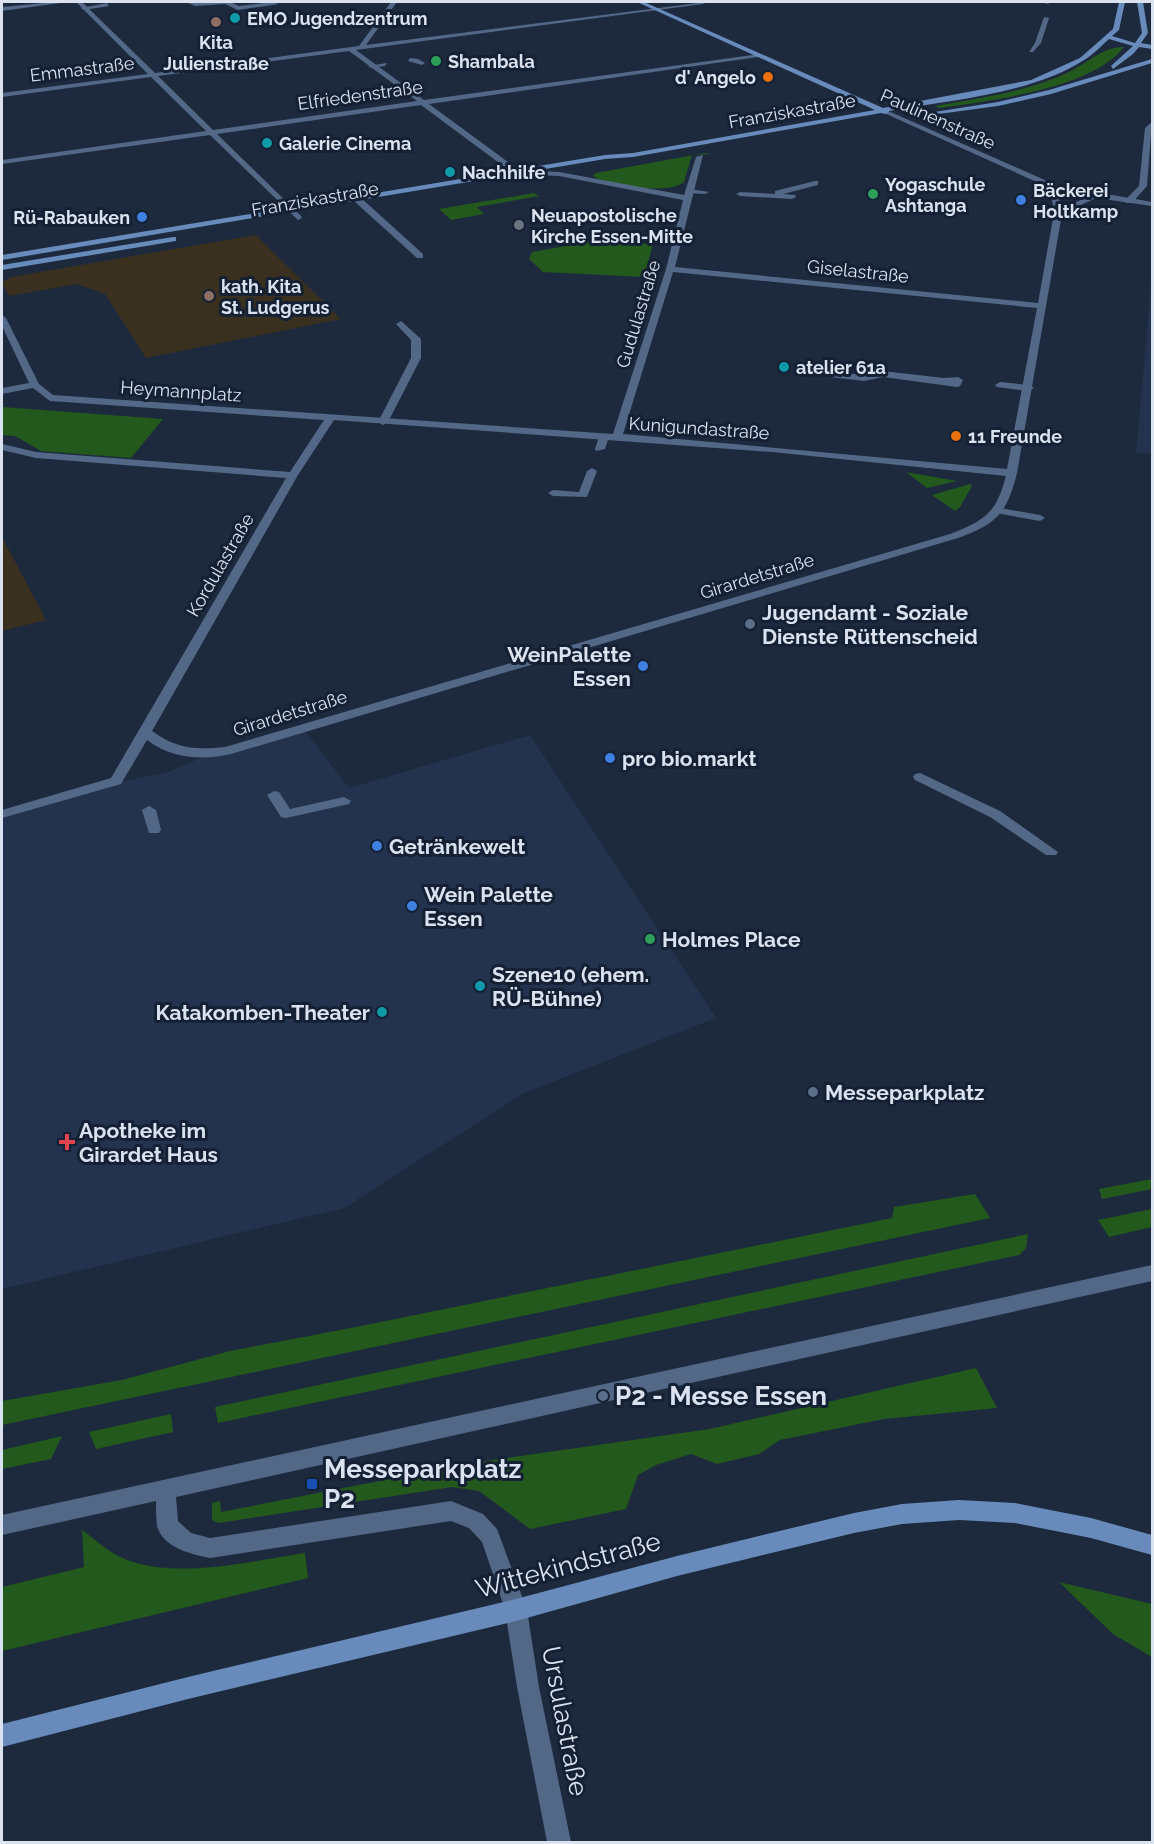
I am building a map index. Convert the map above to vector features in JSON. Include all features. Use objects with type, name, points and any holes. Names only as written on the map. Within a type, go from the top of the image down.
[{"type":"main road","name":"Paulinenstraße","points":[[640,2],[886,112]]},
{"type":"main road","points":[[886,112],[1033,81],[1082,59],[1109,37],[1118,26],[1122,2]]},
{"type":"main road","points":[[1094,77],[1119,64],[1138,46],[1145,33],[1140,2]]},
{"type":"main road","points":[[1143,17],[1152,21]]},
{"type":"main road","points":[[1109,37],[1152,39]]},
{"type":"main road","points":[[1109,37],[1152,48]]},
{"type":"main road","points":[[924,113],[1006,102],[1057,90],[1152,61]]},
{"type":"main road","points":[[886,112],[912,113]]},
{"type":"main road","name":"Franziskastraße","points":[[2,258],[886,112]]},
{"type":"main road","name":"Franziskastraße","points":[[462,190],[616,163],[633,155]]},
{"type":"main road","name":"Franziskastraße","points":[[288,220],[376,205]]},
{"type":"main road","name":"Franziskastraße","points":[[190,237],[259,225]]},
{"type":"main road","points":[[2,268],[180,238]]},
{"type":"main road","name":"Wittekindstraße","points":[[2,1736],[188,1688],[516,1610],[677,1566],[854,1523],[935,1510],[985,1511],[1046,1518],[1152,1545]]},
{"type":"street","points":[[2,9],[65,2]]},
{"type":"street","points":[[79,2],[298,218]]},
{"type":"street","points":[[189,2],[195,4],[226,2],[238,8],[276,4],[274,2]]},
{"type":"street","points":[[362,46],[394,2]]},
{"type":"street","name":"Emmastraße","points":[[2,95],[703,2]]},
{"type":"street","points":[[1031,51],[1038,43],[1046,14],[1043,7],[1046,2]]},
{"type":"street","points":[[210,3],[217,8]]},
{"type":"street","points":[[84,8],[107,5]]},
{"type":"street","points":[[349,48],[517,172],[559,174],[688,195],[705,192]]},
{"type":"street","name":"Elfriedenstraße","points":[[2,162],[758,55]]},
{"type":"street","points":[[410,60],[422,63]]},
{"type":"street","points":[[371,66],[385,64]]},
{"type":"street","name":"Paulinenstraße","points":[[886,112],[1054,187],[1095,196],[1152,204]]},
{"type":"street","points":[[1129,201],[1143,186],[1149,128],[1152,124]]},
{"type":"street","name":"Gudulastraße","points":[[617,438],[670,269],[688,195],[700,158]]},
{"type":"street","points":[[773,196],[815,183]]},
{"type":"street","points":[[1040,518],[1000,511],[1012,473],[1058,213],[1054,199],[1054,187]]},
{"type":"street","points":[[740,194],[792,197]]},
{"type":"street","points":[[1058,213],[1095,196]]},
{"type":"street","points":[[357,199],[420,256]]},
{"type":"street","name":"Giselastraße","points":[[670,269],[1042,306]]},
{"type":"street","points":[[2,318],[35,385],[2,390]]},
{"type":"street","points":[[383,422],[416,358],[416,339],[401,324]]},
{"type":"street","points":[[828,365],[830,374],[864,378],[883,374],[958,382]]},
{"type":"street","name":"Heymannplatz","points":[[35,385],[50,398],[330,418]]},
{"type":"street","points":[[1000,387],[1028,390]]},
{"type":"street","name":"Kunigundastraße","points":[[330,418],[804,453],[1012,473]]},
{"type":"street","name":"Kordulastraße","points":[[2,814],[116,781],[293,475],[330,418]]},
{"type":"street","points":[[600,449],[604,437]]},
{"type":"street","points":[[2,447],[36,455],[293,475]]},
{"type":"street","points":[[553,493],[584,495],[592,471]]},
{"type":"street","name":"Girardetstraße","points":[[145,732],[158,743],[184,754],[226,751],[954,536],[987,521],[1000,511]]},
{"type":"street","points":[[920,777],[995,814],[1051,852]]},
{"type":"street","points":[[274,795],[286,814],[344,801]]},
{"type":"street","points":[[149,810],[154,831]]},
{"type":"street","points":[[2,1525],[1152,1273]]},
{"type":"street","name":"Ursulastraße","points":[[165,1490],[168,1526],[185,1542],[210,1548],[451,1511],[476,1521],[490,1536],[516,1610],[528,1687],[560,1842]]},
{"type":"shaded area","points":[[256,235],[341,319],[146,358],[105,294],[77,284],[9,296],[2,282],[11,277]]},
{"type":"shaded area","points":[[1152,274],[1152,454],[1136,453]]},
{"type":"shaded area","points":[[2,537],[46,620],[2,631]]},
{"type":"shaded area","points":[[305,731],[349,788],[530,735],[716,1018],[524,1093],[344,1208],[2,1289],[2,816],[116,783],[168,772],[203,757],[228,753]]},
{"type":"green space","points":[[1124,47],[1109,61],[1064,83],[1011,97],[939,108],[935,106],[1003,94],[1037,85],[1069,72],[1102,52]]},
{"type":"green space","points":[[692,155],[684,182],[677,186],[639,188],[612,183],[593,176],[596,173]]},
{"type":"green space","points":[[534,193],[539,196],[477,207],[484,214],[451,220],[439,209]]},
{"type":"green space","points":[[593,241],[653,244],[644,277],[543,272],[529,259],[532,252]]},
{"type":"green space","points":[[2,407],[163,419],[131,458],[41,451],[15,436],[2,435]]},
{"type":"green space","points":[[906,472],[957,481],[927,488]]},
{"type":"green space","points":[[970,484],[972,486],[960,507],[955,511],[932,495]]},
{"type":"green space","points":[[1152,1179],[1152,1189],[1102,1199],[1099,1189]]},
{"type":"green space","points":[[975,1194],[990,1218],[2,1425],[2,1401],[122,1380],[230,1351],[892,1218],[894,1207]]},
{"type":"green space","points":[[1152,1209],[1152,1227],[1109,1237],[1098,1220]]},
{"type":"green space","points":[[1028,1234],[1026,1248],[1019,1255],[218,1423],[215,1407]]},
{"type":"green space","points":[[976,1368],[997,1408],[884,1419],[780,1440],[759,1454],[717,1464],[691,1454],[656,1465],[638,1475],[626,1509],[530,1529],[479,1491],[452,1487],[218,1523],[212,1520],[212,1503],[220,1501],[221,1512],[472,1463],[710,1429]]},
{"type":"green space","points":[[171,1414],[173,1432],[96,1449],[89,1432]]},
{"type":"green space","points":[[62,1436],[51,1459],[2,1469],[2,1450]]},
{"type":"green space","points":[[82,1530],[108,1550],[125,1559],[167,1568],[214,1567],[305,1553],[308,1578],[2,1651],[2,1587],[84,1567]]},
{"type":"green space","points":[[1059,1582],[1152,1604],[1152,1657],[1113,1634]]},
{"type":"place","name":"EMO Jugendzentrum","points":[[235,18]]},
{"type":"place","name":"Kita Julienstraße","points":[[216,22]]},
{"type":"place","name":"Shambala","points":[[436,61]]},
{"type":"place","name":"d' Angelo","points":[[768,77]]},
{"type":"place","name":"Galerie Cinema","points":[[267,143]]},
{"type":"place","name":"Nachhilfe","points":[[450,172]]},
{"type":"place","name":"Yogaschule Ashtanga","points":[[873,194]]},
{"type":"place","name":"Bäckerei Holtkamp","points":[[1021,200]]},
{"type":"place","name":"Rü-Rabauken","points":[[142,217]]},
{"type":"place","name":"Neuapostolische Kirche Essen-Mitte","points":[[519,225]]},
{"type":"place","name":"kath. Kita St. Ludgerus","points":[[209,296]]},
{"type":"place","name":"atelier 61a","points":[[784,367]]},
{"type":"place","name":"11 Freunde","points":[[956,436]]},
{"type":"place","name":"Jugendamt - Soziale Dienste Rüttenscheid","points":[[750,624]]},
{"type":"place","name":"WeinPalette Essen","points":[[643,666]]},
{"type":"place","name":"pro bio.markt","points":[[610,758]]},
{"type":"place","name":"Getränkewelt","points":[[377,846]]},
{"type":"place","name":"Wein Palette Essen","points":[[412,906]]},
{"type":"place","name":"Holmes Place","points":[[650,939]]},
{"type":"place","name":"Szene10 (ehem. RÜ-Bühne)","points":[[480,986]]},
{"type":"place","name":"Katakomben-Theater","points":[[382,1012]]},
{"type":"place","name":"Messeparkplatz","points":[[813,1092]]},
{"type":"place","name":"Apotheke im Girardet Haus","points":[[67,1142]]},
{"type":"place","name":"P2 - Messe Essen","points":[[603,1396]]},
{"type":"place","name":"Messeparkplatz P2","points":[[312,1484]]}]
